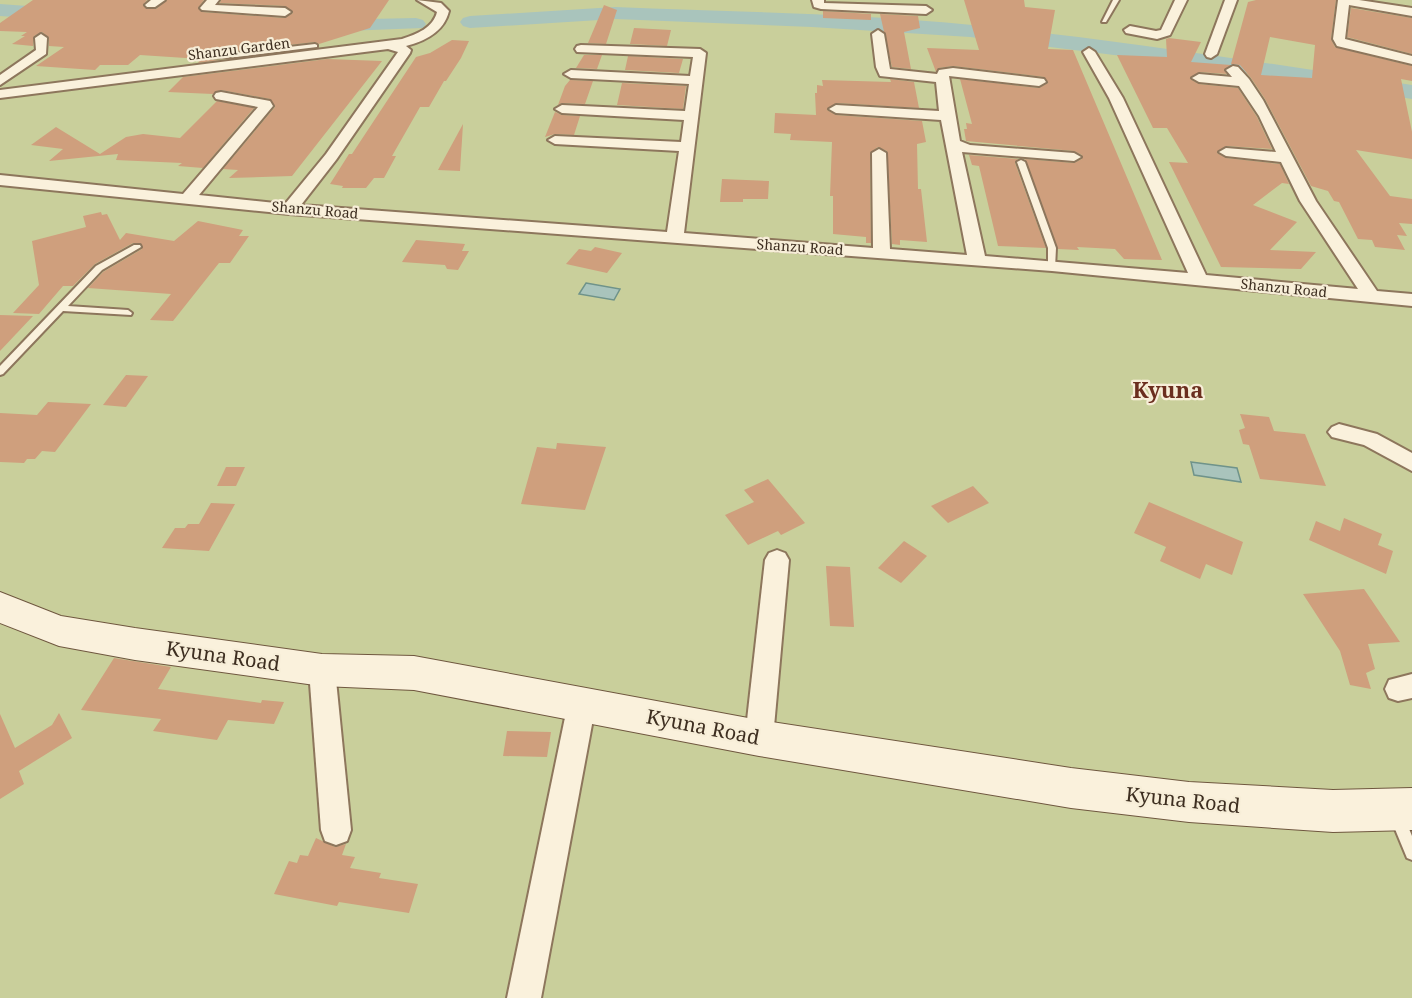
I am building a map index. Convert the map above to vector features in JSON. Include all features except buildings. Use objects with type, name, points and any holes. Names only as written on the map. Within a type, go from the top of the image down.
[{"type":"main road","name":"Kyuna Road","points":[[0,607],[59,631],[135,644],[322,670],[414,674],[582,703],[759,738],[1071,788],[1189,802],[1333,811],[1403,810]]},
{"type":"street","points":[[213,0],[206,8],[285,12]]},
{"type":"street","name":"Shanzu Garden","points":[[0,94],[226,61],[388,45],[417,39],[438,24],[444,11],[423,0]]},
{"type":"street","points":[[818,0],[818,5],[821,6],[926,11]]},
{"type":"street","points":[[1130,30],[1157,35],[1166,32],[1181,0]]},
{"type":"street","points":[[1211,54],[1231,0]]},
{"type":"street","points":[[1412,12],[1344,1],[1339,39],[1341,43],[1412,60]]},
{"type":"street","points":[[878,34],[884,72],[941,78]]},
{"type":"street","points":[[0,81],[42,51],[41,38]]},
{"type":"street","points":[[289,209],[331,157],[404,53],[405,50],[388,45]]},
{"type":"street","points":[[581,49],[700,53],[675,238]]},
{"type":"street","points":[[1089,52],[1116,98],[1199,279]]},
{"type":"street","points":[[1233,70],[1258,101],[1309,202],[1372,297]]},
{"type":"street","points":[[977,260],[941,78],[944,73],[953,72],[1039,82]]},
{"type":"street","points":[[571,74],[696,80]]},
{"type":"street","points":[[1199,78],[1244,82]]},
{"type":"street","points":[[187,199],[266,106],[262,103],[221,96]]},
{"type":"street","points":[[836,109],[947,116]]},
{"type":"street","points":[[562,110],[692,116]]},
{"type":"street","points":[[555,140],[687,147]]},
{"type":"street","points":[[953,144],[968,149],[1074,157]]},
{"type":"street","points":[[1226,152],[1288,158]]},
{"type":"street","points":[[879,153],[882,253]]},
{"type":"street","name":"Shanzu Road","points":[[0,180],[289,209],[1052,266],[1412,300]]},
{"type":"street","points":[[1339,432],[1370,439],[1412,463]]},
{"type":"street","points":[[759,738],[777,560]]},
{"type":"street","points":[[322,670],[336,830]]},
{"type":"street","points":[[524,998],[582,703]]},
{"type":"lane","points":[[1104,21],[1116,0]]},
{"type":"lane","points":[[204,56],[226,61],[315,46]]},
{"type":"lane","points":[[1021,162],[1052,248],[1052,266]]},
{"type":"lane","points":[[0,372],[99,268],[137,247]]},
{"type":"lane","points":[[61,308],[128,314]]},
{"type":"lane","points":[[1403,810],[1412,853]]},
{"type":"green space","points":[[0,0],[1412,0],[1412,998],[0,998]]},
{"type":"water","points":[[586,283],[620,289],[614,300],[579,294]]},
{"type":"water","points":[[1191,462],[1237,468],[1241,482],[1194,475]]},
{"type":"waterway","points":[[0,10],[69,15]]},
{"type":"waterway","points":[[470,22],[615,13],[812,21],[970,31],[1186,57],[1412,92]]},
{"type":"waterway","points":[[319,26],[416,24]]},
{"type":"district","name":"Kyuna","points":[[1168,390]]}]
